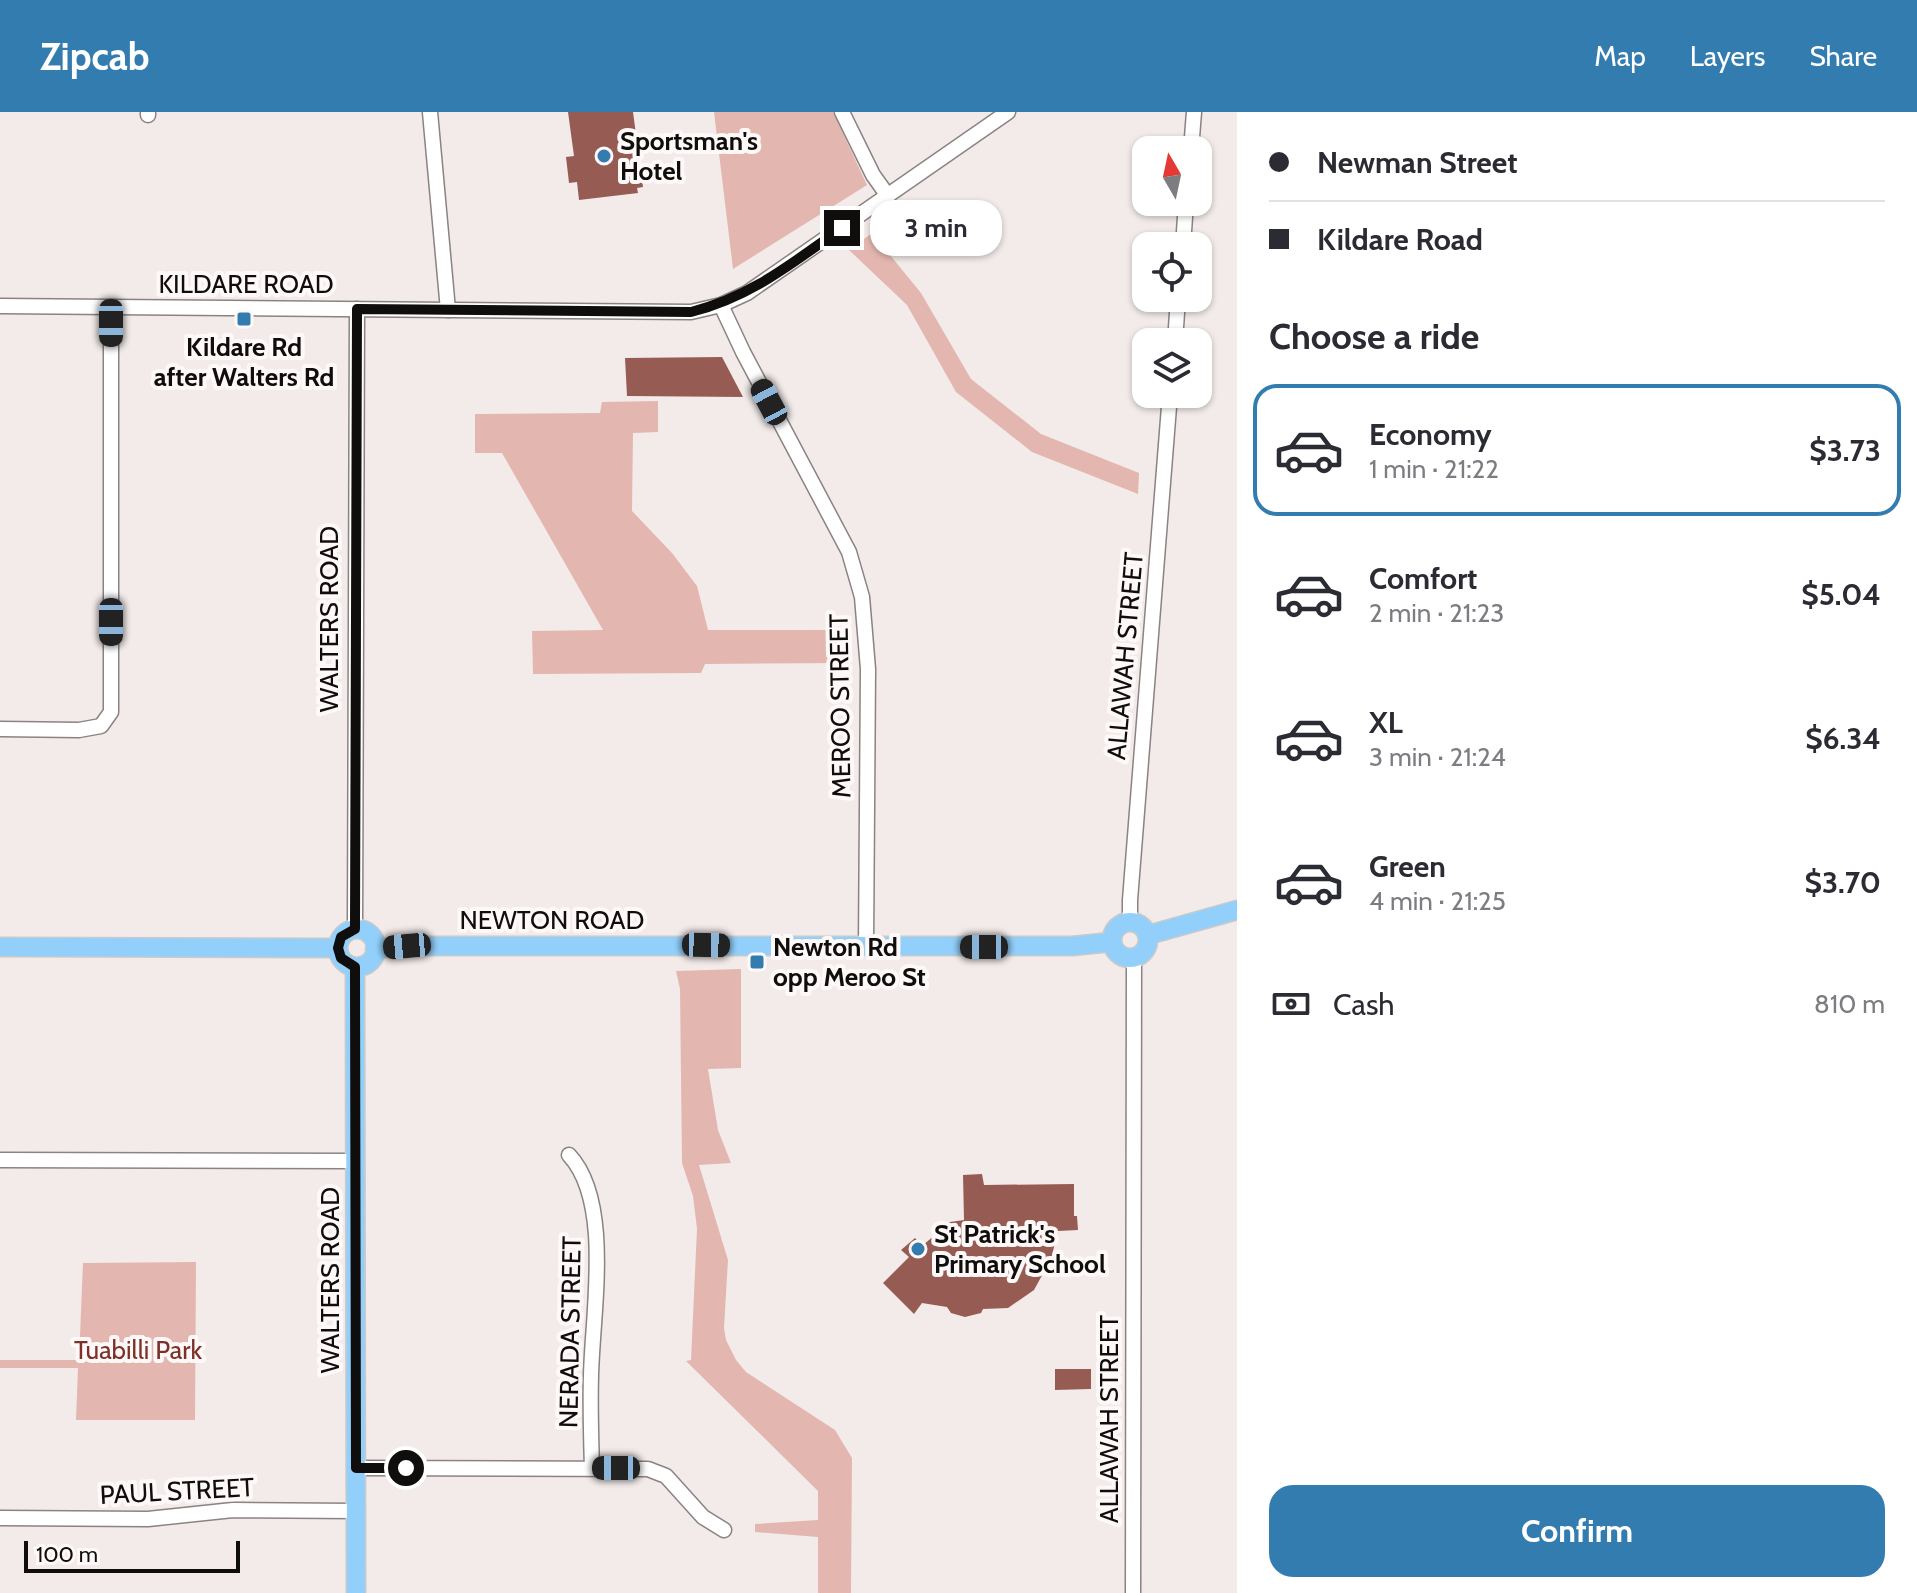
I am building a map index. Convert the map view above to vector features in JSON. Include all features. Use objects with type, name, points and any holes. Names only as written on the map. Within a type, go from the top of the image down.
[{"type":"main road","points":[[1148,935],[1237,910]]},
{"type":"main road","points":[[1130,921],[1142,925],[1148,935],[1145,951],[1134,957],[1121,955],[1112,942],[1115,930],[1130,921]]},
{"type":"main road","points":[[355,929],[370,935],[375,949],[371,960],[355,967],[341,958],[338,948],[341,937],[355,929]]},
{"type":"main road","name":"NEWTON ROAD","points":[[375,949],[423,946],[1072,946],[1112,942]]},
{"type":"main road","points":[[0,947],[338,948]]},
{"type":"main road","name":"WALTERS ROAD","points":[[355,967],[356,1593]]},
{"type":"street","points":[[430,112],[448,310]]},
{"type":"street","points":[[842,112],[873,175],[888,196]]},
{"type":"street","name":"KILDARE ROAD","points":[[0,306],[691,312],[721,305],[747,293],[1008,112]]},
{"type":"street","points":[[1192,136],[1194,112]]},
{"type":"street","name":"MEROO STREET","points":[[721,305],[849,552],[862,597],[868,669],[866,947]]},
{"type":"street","points":[[0,729],[79,730],[101,726],[111,712],[111,307]]},
{"type":"street","name":"WALTERS ROAD","points":[[355,929],[357,309]]},
{"type":"street","name":"ALLAWAH STREET","points":[[1130,921],[1169,408]]},
{"type":"street","name":"ALLAWAH STREET","points":[[1133,1593],[1134,957]]},
{"type":"street","name":"NERADA STREET","points":[[569,1155],[583,1174],[594,1209],[597,1236],[591,1377],[592,1468]]},
{"type":"street","points":[[0,1160],[356,1161]]},
{"type":"street","points":[[356,1468],[655,1470],[666,1476],[703,1517],[724,1530]]},
{"type":"street","name":"PAUL STREET","points":[[0,1518],[148,1519],[233,1510],[356,1511]]},
{"type":"green space","points":[[714,112],[833,112],[867,185],[733,269]]},
{"type":"green space","points":[[872,233],[921,293],[971,379],[1041,434],[1139,473],[1138,494],[1032,452],[956,392],[907,305],[849,250]]},
{"type":"green space","points":[[658,401],[658,432],[633,433],[632,511],[672,553],[697,586],[708,630],[844,630],[845,663],[705,664],[701,673],[533,674],[532,631],[603,630],[502,453],[475,453],[475,414],[600,413],[602,402]]},
{"type":"green space","points":[[741,969],[741,1068],[708,1069],[718,1130],[731,1163],[699,1165],[728,1260],[726,1340],[746,1372],[835,1430],[852,1458],[851,1593],[818,1593],[818,1537],[755,1532],[755,1524],[818,1520],[818,1491],[686,1361],[691,1360],[697,1229],[693,1196],[682,1163],[680,989],[676,971]]},
{"type":"green space","name":"Tuabilli Park","points":[[196,1262],[195,1420],[76,1420],[78,1368],[0,1368],[0,1360],[79,1360],[83,1263]]},
{"type":"building","name":"Sportsman's Hotel","points":[[568,112],[633,112],[643,187],[637,188],[638,193],[579,200],[577,182],[569,183],[566,157],[574,156]]},
{"type":"building","points":[[722,357],[743,397],[627,396],[625,358]]},
{"type":"building","points":[[982,1174],[984,1185],[1074,1184],[1074,1216],[1077,1216],[1078,1230],[1058,1231],[1051,1259],[1034,1290],[1008,1308],[983,1309],[981,1313],[965,1317],[951,1313],[947,1307],[922,1303],[914,1314],[883,1283],[909,1257],[901,1250],[915,1238],[922,1246],[950,1222],[964,1220],[963,1175]]},
{"type":"building","points":[[1055,1369],[1091,1369],[1091,1389],[1055,1390]]},
{"type":"place","name":"Sportsman's Hotel","points":[[604,156]]},
{"type":"place","name":"Kildare Rd after Walters Rd","points":[[244,319]]},
{"type":"place","name":"Newton Rd opp Meroo St","points":[[757,962]]},
{"type":"place","name":"St Patrick's Primary School","points":[[918,1249]]},
{"type":"route","points":[[406,1468],[356,1468],[355,967],[341,958],[338,948],[341,937],[355,929],[357,309],[691,312],[721,305],[747,293],[842,228]]}]
